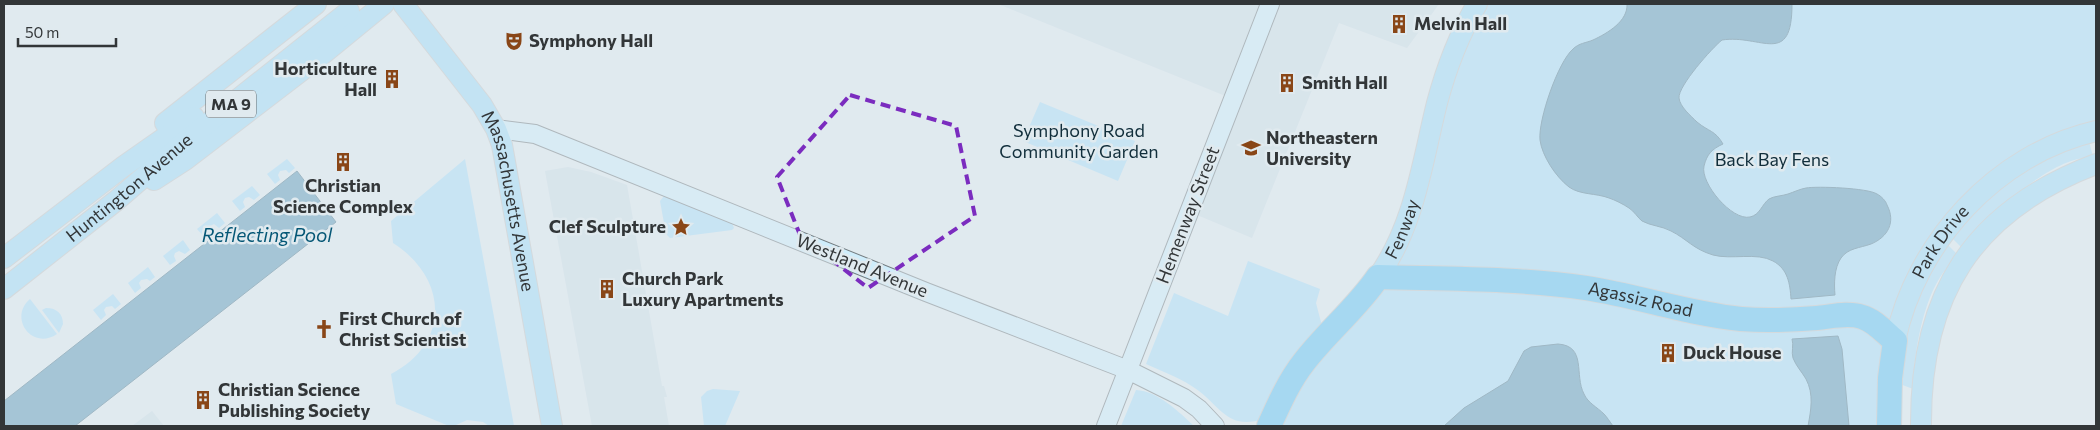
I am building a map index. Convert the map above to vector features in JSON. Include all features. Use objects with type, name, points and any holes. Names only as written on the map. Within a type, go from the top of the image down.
[{"type":"highway","name":"Agassiz Road","points":[[1378,277],[1520,282],[1572,286],[1724,316],[1749,319],[1777,320],[1858,316],[1873,322],[1895,341]]},
{"type":"highway","name":"Fenway","points":[[1268,424],[1304,362],[1355,307],[1378,277]]},
{"type":"highway","name":"Park Drive","points":[[1888,426],[1895,341]]},
{"type":"main road","points":[[124,166],[168,120],[316,4]]},
{"type":"main road","points":[[117,200],[152,182],[185,160],[318,58],[384,4]]},
{"type":"main road","name":"Massachusetts Avenue","points":[[403,4],[482,105],[496,129],[502,145],[552,426]]},
{"type":"main road","name":"Hemenway Street","points":[[1106,426],[1270,4]]},
{"type":"main road","name":"Fenway","points":[[1378,277],[1392,253],[1411,212],[1444,78],[1460,39],[1478,4]]},
{"type":"main road","name":"Huntington Avenue","points":[[4,258],[124,166],[184,125],[344,7]]},
{"type":"main road","name":"Huntington Avenue","points":[[4,289],[117,200],[344,7]]},
{"type":"main road","name":"Westland Avenue","points":[[496,129],[535,134],[926,292],[1128,370],[1184,398],[1204,414],[1215,426]]},
{"type":"main road","name":"Park Drive","points":[[1895,341],[1902,313],[1918,274],[1942,236],[1964,210],[1988,187],[2025,160],[2056,145],[2096,131]]},
{"type":"main road","name":"Park Drive","points":[[1921,426],[1922,375],[1927,347],[1935,318],[1945,295],[1966,257],[2000,218],[2018,204],[2059,179],[2096,164]]},
{"type":"highlighted area","points":[[850,95],[956,126],[975,216],[868,288],[800,235],[777,177]]},
{"type":"shaded area","name":"Northeastern University","points":[[998,4],[1439,4],[1407,48],[1339,23],[1252,238],[1190,212],[1233,99]]},
{"type":"shaded area","name":"Church Park Luxury Apartments","points":[[568,167],[591,172],[627,185],[662,386],[664,386],[667,397],[664,397],[669,426],[592,426],[545,171]]},
{"type":"shaded area","points":[[152,411],[164,426],[132,426]]},
{"type":"green space","name":"Back Bay Fens","points":[[1486,4],[2096,4],[2096,123],[1981,182],[1892,325],[1782,315],[1393,269],[1459,59]]},
{"type":"green space","name":"Symphony Road Community Garden","points":[[1040,102],[1135,141],[1118,181],[1023,141]]},
{"type":"green space","points":[[2089,141],[2093,157],[2091,159],[2079,159],[2065,163],[2034,181],[2004,204],[1974,231],[1967,241],[1966,247],[1963,249],[1951,237],[1989,196],[2046,157]]},
{"type":"green space","points":[[287,159],[295,168],[289,173],[286,170],[280,171],[278,175],[280,180],[275,184],[267,174]]},
{"type":"green space","points":[[465,159],[514,426],[489,426],[483,422],[467,420],[454,426],[449,426],[396,404],[391,374],[411,361],[424,345],[433,328],[435,310],[432,292],[424,274],[411,257],[393,243],[391,221]]},
{"type":"green space","points":[[252,186],[260,195],[254,200],[249,197],[245,198],[243,202],[245,207],[240,211],[232,201]]},
{"type":"green space","points":[[664,196],[732,223],[734,228],[732,230],[670,238],[666,234],[660,201]]},
{"type":"green space","points":[[217,213],[225,223],[219,228],[214,224],[210,226],[208,229],[210,234],[205,238],[197,229]]},
{"type":"green space","points":[[183,240],[190,250],[185,254],[179,251],[175,253],[176,261],[170,265],[163,256]]},
{"type":"green space","points":[[1946,243],[1960,257],[1948,267],[1938,281],[1930,298],[1919,336],[1913,389],[1900,384],[1901,355],[1920,290]]},
{"type":"green space","points":[[1248,261],[1320,289],[1316,303],[1322,326],[1264,419],[1242,422],[1227,416],[1199,391],[1186,383],[1146,364],[1174,293],[1228,316]]},
{"type":"green space","points":[[148,267],[155,277],[150,281],[147,279],[141,280],[139,283],[141,288],[135,293],[128,283]]},
{"type":"green space","points":[[1442,285],[1852,320],[1884,346],[1880,426],[1278,426],[1303,376],[1383,286]]},
{"type":"green space","points":[[113,294],[121,304],[115,309],[112,306],[106,307],[104,310],[106,315],[101,320],[93,310]]},
{"type":"green space","points":[[30,299],[57,334],[48,338],[39,338],[26,330],[22,323],[21,315]]},
{"type":"green space","points":[[46,308],[56,310],[61,315],[63,324],[59,333],[42,310]]},
{"type":"green space","points":[[713,389],[740,391],[725,426],[704,426],[701,397],[707,391]]},
{"type":"green space","points":[[1136,390],[1144,391],[1160,398],[1194,426],[1121,426]]},
{"type":"water","points":[[1627,4],[1792,4],[1791,24],[1787,36],[1780,42],[1772,44],[1736,39],[1722,40],[1690,76],[1680,92],[1679,98],[1681,105],[1689,114],[1720,139],[1723,144],[1708,155],[1704,166],[1704,173],[1712,191],[1726,207],[1743,217],[1750,217],[1759,212],[1771,198],[1804,188],[1864,190],[1882,197],[1890,211],[1889,228],[1877,241],[1851,250],[1841,258],[1836,271],[1835,295],[1791,299],[1789,282],[1785,273],[1773,261],[1767,258],[1752,256],[1728,257],[1706,253],[1671,231],[1642,221],[1631,209],[1616,201],[1604,196],[1573,190],[1555,172],[1541,146],[1540,131],[1555,78],[1567,56],[1575,47],[1599,37],[1621,21]]},
{"type":"water","name":"Reflecting Pool","points":[[297,171],[336,222],[75,426],[4,426],[4,401]]},
{"type":"water","points":[[1838,336],[1842,349],[1849,426],[1808,426],[1811,408],[1810,390],[1806,379],[1793,358],[1792,339]]},
{"type":"water","points":[[1558,344],[1573,350],[1578,363],[1584,394],[1613,426],[1444,426],[1464,408],[1508,381],[1524,351],[1531,347]]},
{"type":"place","name":"Melvin Hall","points":[[1399,24]]},
{"type":"place","name":"Symphony Hall","points":[[514,41]]},
{"type":"place","name":"Horticulture Hall","points":[[392,79]]},
{"type":"place","name":"Smith Hall","points":[[1287,83]]},
{"type":"place","name":"Northeastern University","points":[[1251,148]]},
{"type":"place","name":"Christian Science Complex","points":[[343,162]]},
{"type":"place","name":"Clef Sculpture","points":[[681,227]]},
{"type":"place","name":"Church Park Luxury Apartments","points":[[607,289]]},
{"type":"place","name":"First Church of Christ Scientist","points":[[324,329]]},
{"type":"place","name":"Duck House","points":[[1668,353]]},
{"type":"place","name":"Christian Science Publishing Society","points":[[203,400]]}]
